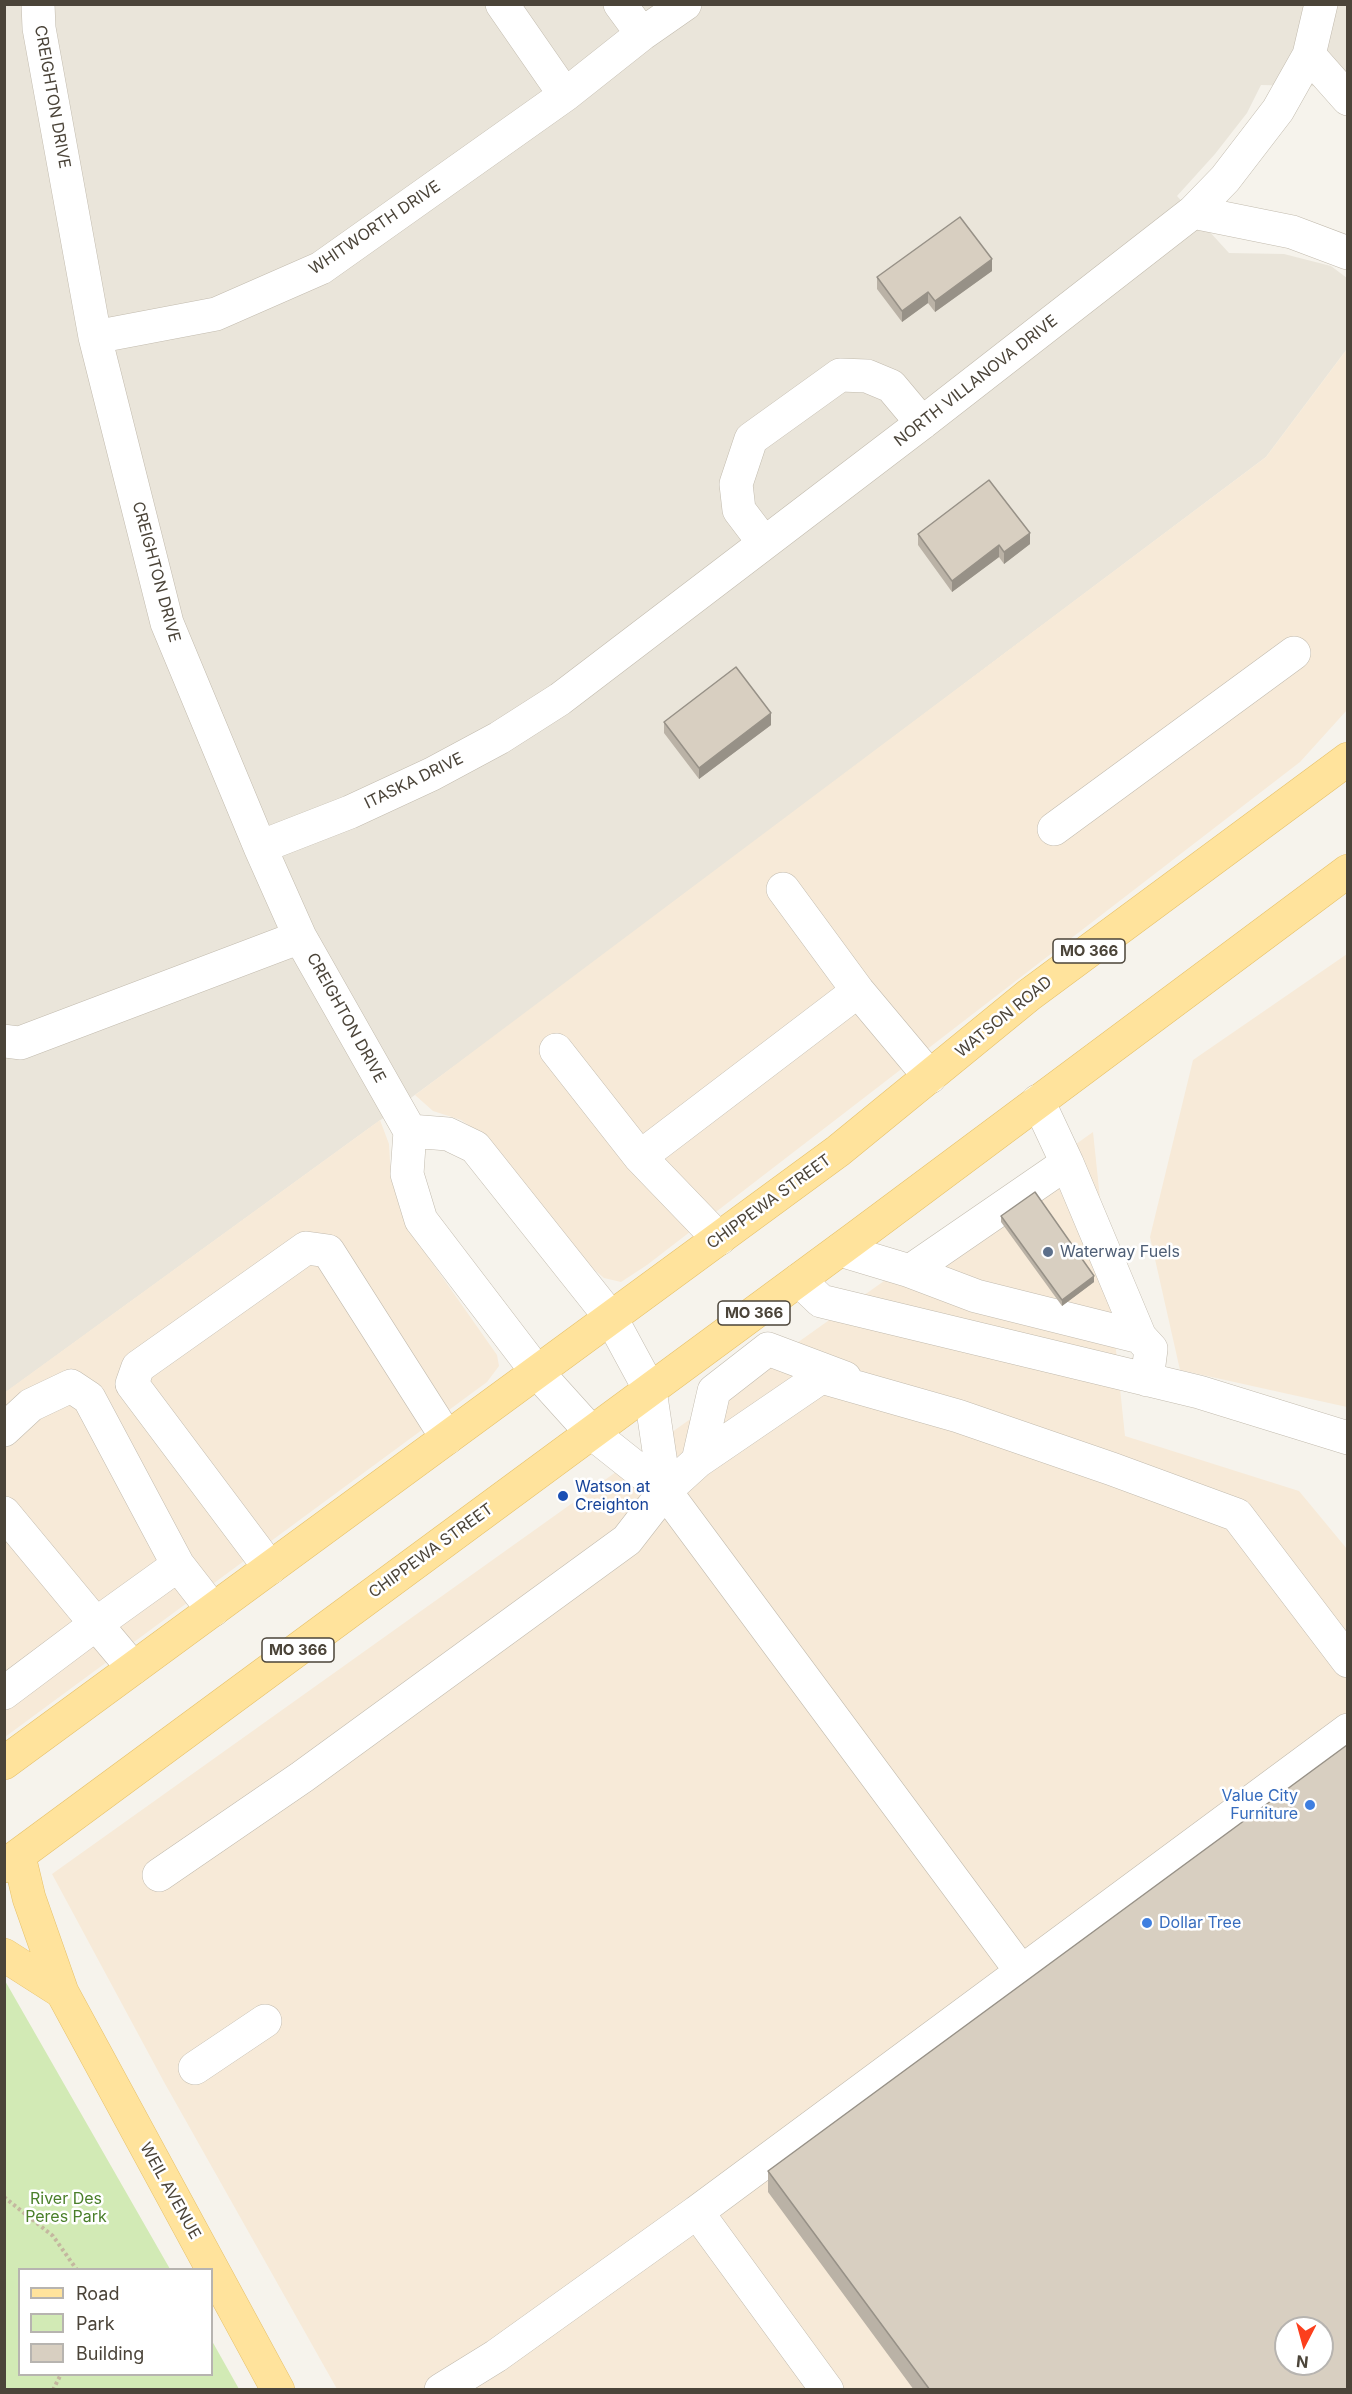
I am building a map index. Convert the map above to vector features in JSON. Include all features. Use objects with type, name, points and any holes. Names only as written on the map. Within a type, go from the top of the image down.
[{"type":"main road","name":"WATSON ROAD","points":[[838,1151],[1029,995],[1347,759]]},
{"type":"main road","name":"MO 366","points":[[849,1243],[1347,871]]},
{"type":"main road","name":"CHIPPEWA STREET","points":[[6,1759],[213,1610],[838,1151]]},
{"type":"main road","name":"CHIPPEWA STREET","points":[[12,1861],[849,1243]]},
{"type":"main road","name":"WEIL AVENUE","points":[[12,1861],[29,1898],[62,1992],[212,2268]]},
{"type":"main road","points":[[4,1955],[62,1992]]},
{"type":"main road","name":"WEIL AVENUE","points":[[213,2270],[278,2390]]},
{"type":"street","name":"CREIGHTON DRIVE","points":[[38,4],[39,28],[95,337],[167,623],[260,848],[300,937],[410,1131]]},
{"type":"street","points":[[502,4],[565,94]]},
{"type":"street","points":[[620,4],[642,34],[685,4]]},
{"type":"street","name":"NORTH VILLANOVA DRIVE","points":[[560,699],[922,423],[1193,212],[1225,179],[1278,110],[1309,55],[1321,4]]},
{"type":"street","name":"WHITWORTH DRIVE","points":[[95,337],[216,314],[321,268],[565,94],[642,34]]},
{"type":"street","points":[[1309,55],[1347,99]]},
{"type":"street","points":[[1193,212],[1292,232],[1347,253]]},
{"type":"street","points":[[764,543],[739,510],[736,484],[751,439],[840,375],[867,376],[891,387],[922,423]]},
{"type":"street","points":[[1054,829],[1294,653]]},
{"type":"street","name":"ITASKA DRIVE","points":[[260,848],[350,812],[432,774],[499,738],[560,699]]},
{"type":"street","points":[[783,888],[858,991],[930,1077]]},
{"type":"street","points":[[10,1050],[300,937]]},
{"type":"street","points":[[640,1157],[858,991]]},
{"type":"street","points":[[556,1050],[640,1157],[719,1239]]},
{"type":"street","points":[[1038,1101],[1067,1163],[1140,1337],[1151,1349],[1147,1380]]},
{"type":"street","points":[[665,1491],[650,1390],[611,1318],[475,1147],[448,1134],[410,1131],[407,1174],[421,1220],[537,1372],[592,1433],[665,1491],[1021,1971]]},
{"type":"street","points":[[910,1271],[1067,1163]]},
{"type":"street","points":[[849,1243],[910,1271],[976,1296],[1140,1337]]},
{"type":"street","points":[[270,1568],[132,1384],[138,1366],[306,1248],[328,1251],[447,1438]]},
{"type":"street","points":[[799,1280],[821,1301],[1198,1392],[1347,1438]]},
{"type":"street","points":[[968,1336],[976,1296]]},
{"type":"street","points":[[698,1461],[714,1391],[768,1349],[906,1401]]},
{"type":"street","points":[[159,1875],[302,1777],[627,1540],[665,1491],[698,1461],[821,1377],[958,1416],[1237,1515],[1347,1660]]},
{"type":"street","points":[[4,1430],[31,1405],[71,1386],[89,1398],[178,1565],[213,1610]]},
{"type":"street","points":[[4,1513],[133,1668]]},
{"type":"street","points":[[4,1693],[178,1565]]},
{"type":"street","points":[[441,2390],[496,2356],[697,2212],[1347,1730]]},
{"type":"street","points":[[195,2068],[265,2021]]},
{"type":"street","points":[[697,2212],[827,2390]]},
{"type":"path","points":[[4,2197],[53,2236],[76,2268]]},
{"type":"path","points":[[53,2390],[60,2376]]},
{"type":"shaded area","points":[[5,5],[1347,5],[1347,87],[1261,85],[1247,113],[1215,154],[1177,196],[1229,253],[1284,254],[1331,266],[1347,278],[1347,349],[1266,457],[496,1036],[5,1393]]},
{"type":"shaded area","points":[[1347,349],[1347,710],[1300,762],[647,1265],[621,1282],[604,1278],[590,1266],[484,1136],[461,1120],[433,1111],[415,1095],[1266,457]]},
{"type":"shaded area","points":[[1347,954],[1347,1407],[1180,1370],[1150,1237],[1193,1060]]},
{"type":"shaded area","points":[[380,1120],[389,1144],[391,1178],[401,1212],[412,1234],[497,1355],[499,1366],[487,1382],[5,1737],[4,1393]]},
{"type":"shaded area","points":[[1093,1132],[1125,1436],[1299,1491],[1347,1549],[1347,2389],[337,2389],[164,2082],[52,1874]]},
{"type":"green space","name":"River Des Peres Park","points":[[4,1979],[169,2268],[18,2268],[18,2376],[213,2376],[213,2343],[239,2389],[5,2389]]},
{"type":"building","points":[[960,217],[992,259],[935,301],[928,292],[902,311],[877,277]]},
{"type":"building","points":[[989,480],[1030,533],[1004,552],[999,545],[952,581],[918,534]]},
{"type":"building","points":[[736,667],[771,713],[699,768],[664,722]]},
{"type":"building","name":"Waterway Fuels","points":[[1035,1192],[1094,1276],[1062,1300],[1001,1216]]},
{"type":"building","points":[[1347,1745],[1347,2390],[930,2390],[768,2171]]},
{"type":"place","name":"Waterway Fuels","points":[[1048,1252]]},
{"type":"place","name":"Watson at Creighton","points":[[563,1496]]},
{"type":"place","name":"Value City Furniture","points":[[1310,1805]]},
{"type":"place","name":"Dollar Tree","points":[[1147,1923]]}]
